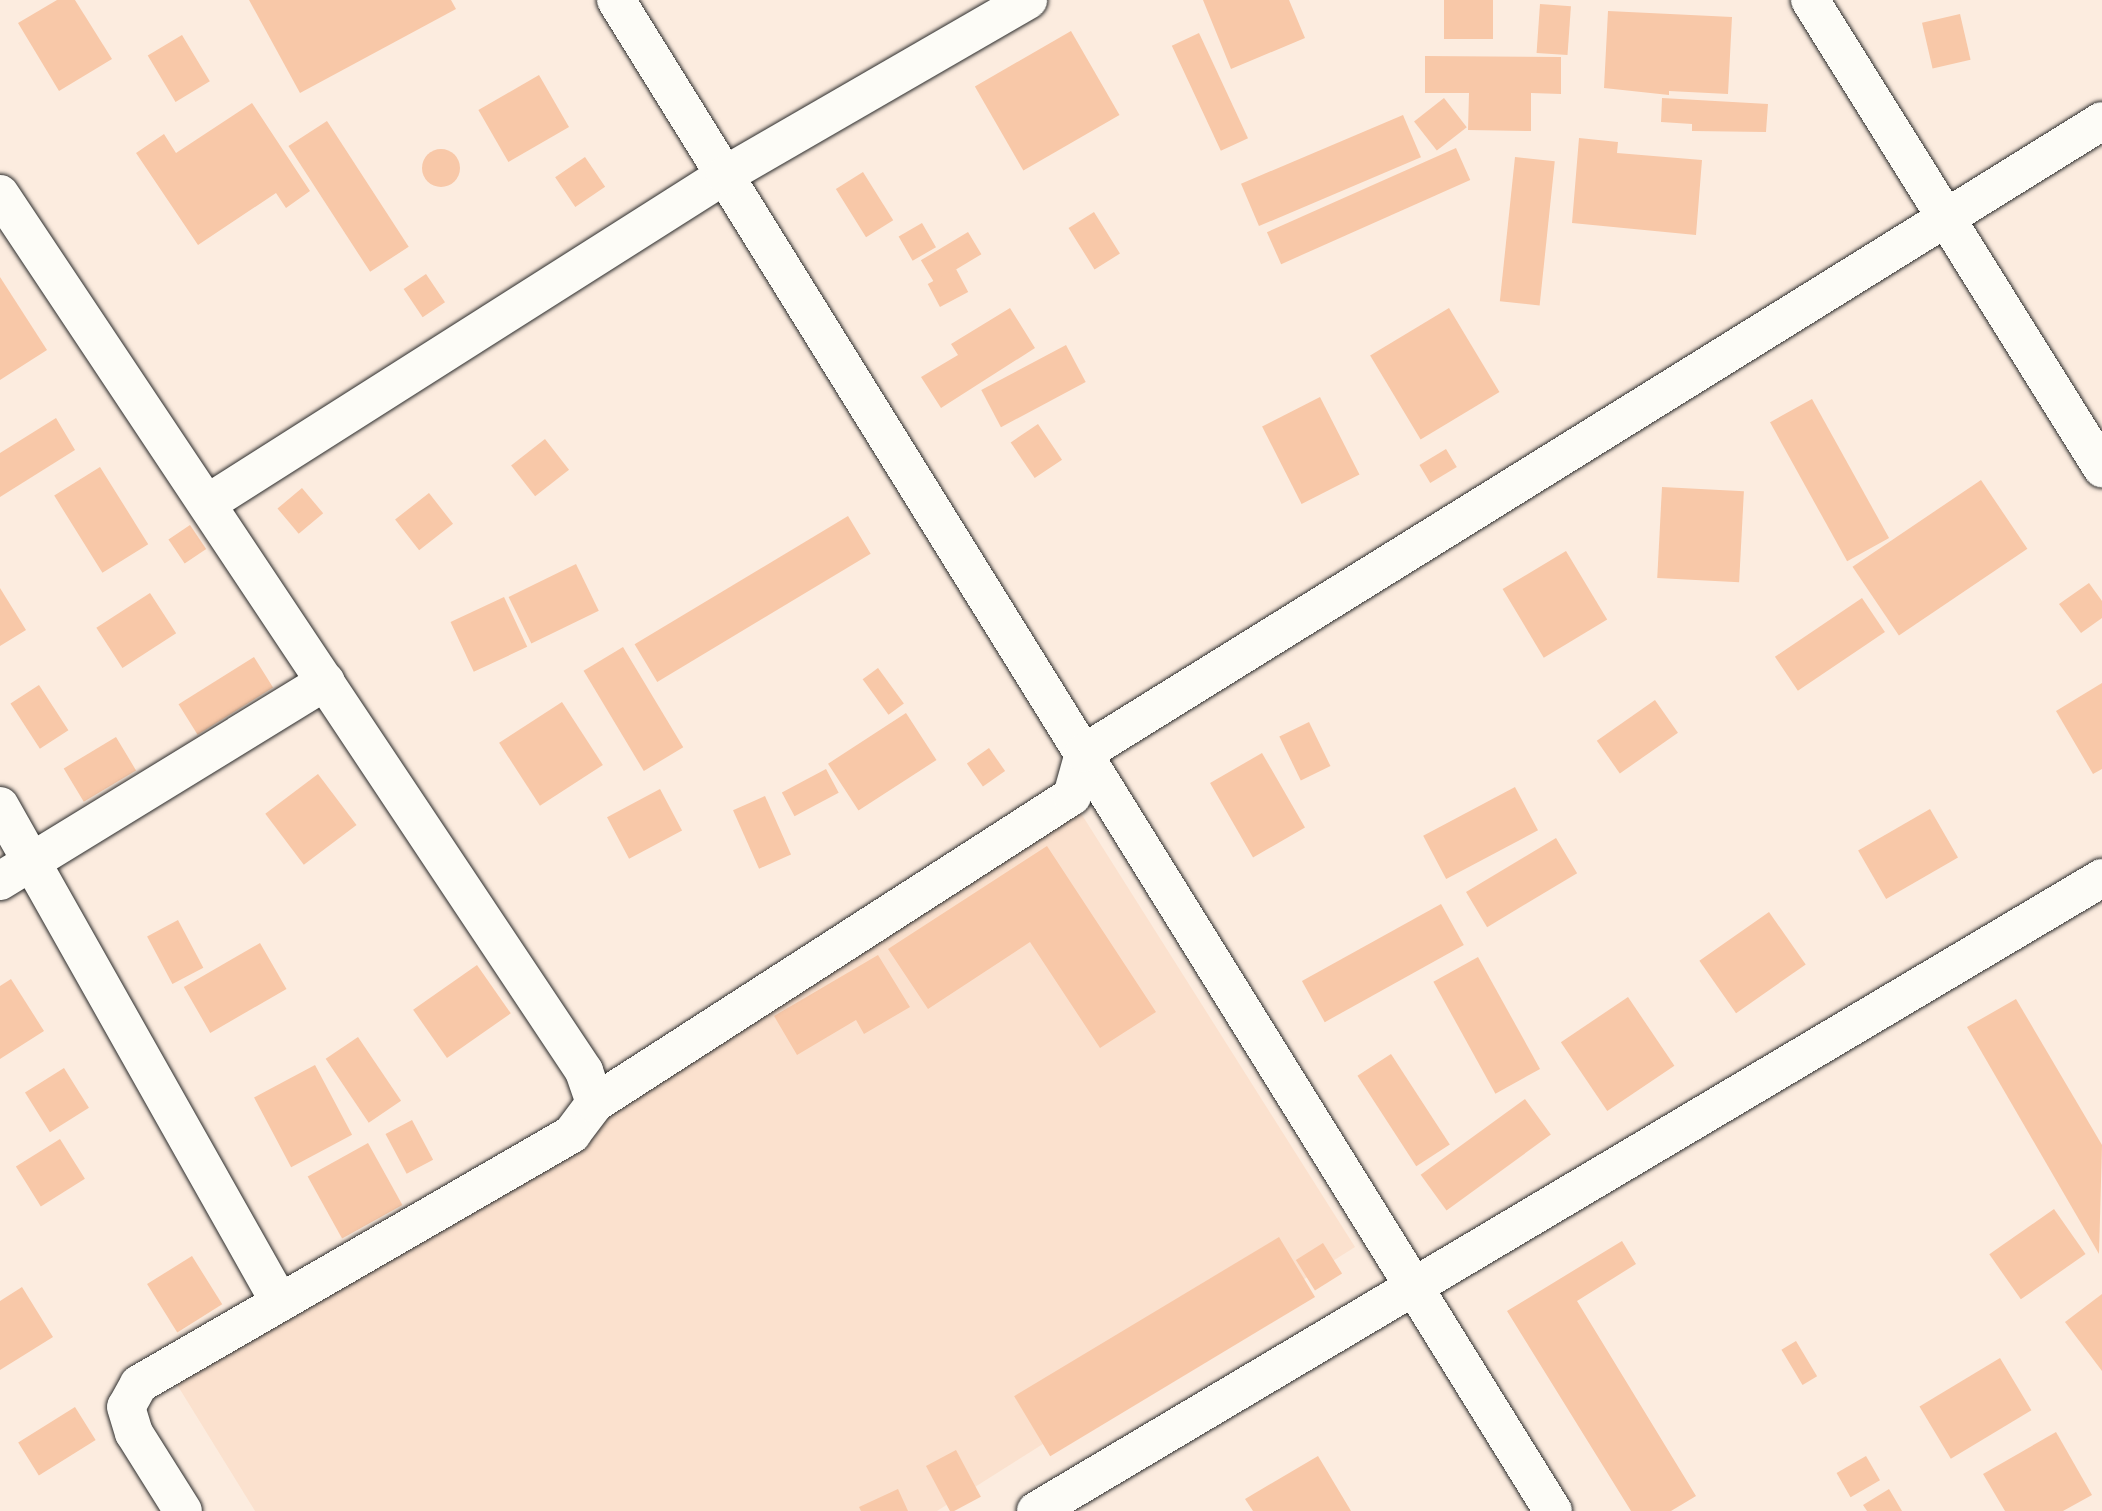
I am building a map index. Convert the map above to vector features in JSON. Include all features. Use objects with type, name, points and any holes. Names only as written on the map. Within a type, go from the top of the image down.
[{"type":"street","points":[[616,0],[1553,1511]]},
{"type":"street","points":[[208,503],[724,175],[1028,0]]},
{"type":"street","points":[[1810,0],[2102,468]]},
{"type":"street","points":[[183,1511],[134,1433],[126,1406],[139,1384],[572,1134],[595,1103],[1072,796],[1084,753],[2102,121]]},
{"type":"street","points":[[0,194],[584,1072],[595,1103]]},
{"type":"street","points":[[0,881],[326,681]]},
{"type":"street","points":[[0,806],[34,861],[280,1303]]},
{"type":"street","points":[[1036,1511],[2102,878]]},
{"type":"shaded area","points":[[1077,807],[1355,1247],[937,1511],[255,1511],[176,1383]]},
{"type":"building","points":[[57,0],[75,0],[112,59],[59,91],[18,23]]},
{"type":"building","points":[[249,0],[451,0],[456,9],[300,93]]},
{"type":"building","points":[[1203,0],[1289,0],[1305,38],[1231,69]]},
{"type":"building","points":[[1444,0],[1493,0],[1493,39],[1444,39]]},
{"type":"building","points":[[1540,4],[1571,6],[1568,55],[1537,53]]},
{"type":"building","points":[[1608,11],[1732,17],[1728,94],[1669,91],[1669,95],[1604,88]]},
{"type":"building","points":[[1960,14],[1971,60],[1933,69],[1922,23]]},
{"type":"building","points":[[1071,31],[1120,115],[1023,171],[975,86]]},
{"type":"building","points":[[1199,33],[1248,138],[1221,151],[1172,46]]},
{"type":"building","points":[[182,35],[210,81],[176,102],[148,56]]},
{"type":"building","points":[[1425,56],[1561,57],[1561,94],[1531,93],[1531,131],[1468,130],[1469,93],[1425,93]]},
{"type":"building","points":[[539,75],[569,127],[508,162],[478,110]]},
{"type":"building","points":[[1444,98],[1467,127],[1437,151],[1414,121]]},
{"type":"building","points":[[1662,98],[1768,104],[1766,132],[1692,131],[1692,124],[1661,122]]},
{"type":"building","points":[[252,103],[310,191],[286,208],[276,193],[198,245],[136,153],[164,134],[176,153]]},
{"type":"building","points":[[1403,115],[1421,157],[1259,226],[1241,184]]},
{"type":"building","points":[[327,121],[409,247],[370,272],[288,146]]},
{"type":"building","points":[[1579,138],[1618,142],[1617,153],[1702,160],[1696,235],[1572,223]]},
{"type":"building","points":[[1456,148],[1470,180],[1281,264],[1267,232]]},
{"type":"building","points":[[441,149],[454,155],[460,168],[454,181],[441,187],[428,181],[422,168],[428,155]]},
{"type":"building","points":[[585,157],[605,187],[575,207],[555,177]]},
{"type":"building","points":[[1515,157],[1555,161],[1540,305],[1500,301]]},
{"type":"building","points":[[863,172],[893,220],[866,237],[836,189]]},
{"type":"building","points":[[1094,212],[1120,254],[1095,269],[1069,228]]},
{"type":"building","points":[[922,223],[936,247],[913,261],[899,236]]},
{"type":"building","points":[[968,232],[981,254],[934,283],[921,260]]},
{"type":"building","points":[[956,269],[968,292],[940,307],[928,284]]},
{"type":"building","points":[[426,274],[445,302],[423,317],[404,289]]},
{"type":"building","points":[[0,277],[47,350],[0,380]]},
{"type":"building","points":[[1010,308],[1035,348],[941,408],[921,377],[958,355],[951,344]]},
{"type":"building","points":[[1449,308],[1499,392],[1421,439],[1370,355]]},
{"type":"building","points":[[1066,345],[1086,382],[1001,427],[981,390]]},
{"type":"building","points":[[1320,397],[1359,475],[1302,504],[1262,427]]},
{"type":"building","points":[[1812,399],[1889,538],[1847,561],[1770,422]]},
{"type":"building","points":[[56,418],[75,450],[0,497],[0,453]]},
{"type":"building","points":[[1038,424],[1062,460],[1035,478],[1011,442]]},
{"type":"building","points":[[545,439],[569,470],[535,496],[511,465]]},
{"type":"building","points":[[1446,449],[1457,467],[1430,483],[1419,465]]},
{"type":"building","points":[[100,467],[148,544],[102,573],[54,496]]},
{"type":"building","points":[[1981,480],[2027,549],[1899,635],[1852,567]]},
{"type":"building","points":[[1662,487],[1744,491],[1739,582],[1657,578]]},
{"type":"building","points":[[302,488],[323,513],[299,534],[277,509]]},
{"type":"building","points":[[429,493],[453,524],[419,550],[395,519]]},
{"type":"building","points":[[848,516],[871,554],[657,682],[635,644]]},
{"type":"building","points":[[190,525],[206,549],[185,564],[168,540]]},
{"type":"building","points":[[1566,551],[1607,620],[1544,658],[1503,589]]},
{"type":"building","points":[[576,564],[599,611],[531,644],[509,597]]},
{"type":"building","points":[[2089,583],[2102,601],[2102,618],[2081,633],[2059,604]]},
{"type":"building","points":[[0,588],[26,630],[0,646]]},
{"type":"building","points":[[150,593],[176,633],[122,668],[96,628]]},
{"type":"building","points":[[504,597],[527,647],[474,672],[451,622]]},
{"type":"building","points":[[1862,598],[1885,632],[1798,691],[1775,657]]},
{"type":"building","points":[[623,647],[683,747],[644,771],[584,671]]},
{"type":"building","points":[[254,657],[273,688],[198,735],[179,704]]},
{"type":"building","points":[[878,668],[904,704],[888,715],[863,679]]},
{"type":"building","points":[[2102,683],[2102,769],[2093,774],[2056,711]]},
{"type":"building","points":[[39,685],[68,730],[40,749],[10,704]]},
{"type":"building","points":[[1655,700],[1678,733],[1620,773],[1597,741]]},
{"type":"building","points":[[562,702],[603,765],[540,806],[499,743]]},
{"type":"building","points":[[906,713],[936,760],[859,811],[828,764]]},
{"type":"building","points":[[1309,722],[1330,766],[1301,781],[1279,736]]},
{"type":"building","points":[[116,737],[136,770],[84,802],[64,768]]},
{"type":"building","points":[[989,748],[1005,771],[983,786],[967,763]]},
{"type":"building","points":[[1262,753],[1305,827],[1253,857],[1210,783]]},
{"type":"building","points":[[826,769],[839,793],[795,816],[782,792]]},
{"type":"building","points":[[318,774],[357,825],[304,865],[265,814]]},
{"type":"building","points":[[1515,787],[1538,830],[1446,879],[1423,836]]},
{"type":"building","points":[[660,789],[682,830],[629,859],[607,817]]},
{"type":"building","points":[[765,796],[791,854],[759,869],[733,810]]},
{"type":"building","points":[[1930,809],[1958,857],[1886,899],[1858,850]]},
{"type":"building","points":[[1556,838],[1577,873],[1487,927],[1466,892]]},
{"type":"building","points":[[1047,846],[1156,1012],[1100,1048],[1030,942],[928,1009],[888,949]]},
{"type":"building","points":[[1441,904],[1464,945],[1325,1022],[1302,981]]},
{"type":"building","points":[[1769,912],[1806,964],[1736,1013],[1699,961]]},
{"type":"building","points":[[178,920],[203,968],[172,984],[147,936]]},
{"type":"building","points":[[260,943],[286,989],[210,1033],[184,987]]},
{"type":"building","points":[[878,955],[910,1007],[864,1034],[856,1020],[797,1055],[774,1016]]},
{"type":"building","points":[[1478,957],[1540,1069],[1495,1094],[1433,982]]},
{"type":"building","points":[[477,965],[511,1013],[447,1058],[413,1010]]},
{"type":"building","points":[[11,979],[44,1031],[0,1059],[0,986]]},
{"type":"building","points":[[1628,997],[1674,1066],[1607,1111],[1561,1042]]},
{"type":"building","points":[[2016,999],[2102,1145],[2099,1254],[1967,1027]]},
{"type":"building","points":[[358,1037],[401,1101],[369,1123],[326,1059]]},
{"type":"building","points":[[1391,1054],[1450,1145],[1416,1166],[1357,1076]]},
{"type":"building","points":[[315,1065],[352,1135],[291,1167],[254,1097]]},
{"type":"building","points":[[64,1068],[89,1108],[50,1132],[25,1092]]},
{"type":"building","points":[[1525,1099],[1551,1135],[1446,1210],[1421,1175]]},
{"type":"building","points":[[412,1120],[433,1160],[407,1174],[386,1134]]},
{"type":"building","points":[[60,1139],[85,1179],[41,1206],[16,1167]]},
{"type":"building","points":[[368,1143],[402,1205],[342,1239],[308,1176]]},
{"type":"building","points":[[2054,1209],[2086,1254],[2021,1299],[1989,1254]]},
{"type":"building","points":[[1279,1237],[1315,1297],[1050,1456],[1014,1396]]},
{"type":"building","points":[[1622,1241],[1636,1264],[1577,1301],[1696,1496],[1671,1511],[1631,1511],[1507,1311]]},
{"type":"building","points":[[1323,1243],[1342,1274],[1315,1290],[1296,1260]]},
{"type":"building","points":[[192,1256],[222,1304],[177,1332],[147,1284]]},
{"type":"building","points":[[22,1287],[53,1337],[0,1370],[0,1301]]},
{"type":"building","points":[[2102,1294],[2102,1371],[2065,1322]]},
{"type":"building","points":[[1796,1341],[1817,1376],[1803,1385],[1781,1350]]},
{"type":"building","points":[[2000,1358],[2031,1410],[1951,1459],[1919,1406]]},
{"type":"building","points":[[75,1407],[96,1440],[39,1476],[18,1443]]},
{"type":"building","points":[[2056,1432],[2092,1495],[2063,1511],[2005,1511],[1983,1474]]},
{"type":"building","points":[[956,1450],[981,1497],[950,1511],[926,1466]]},
{"type":"building","points":[[1318,1456],[1351,1511],[1253,1511],[1245,1499]]},
{"type":"building","points":[[1866,1456],[1880,1480],[1851,1497],[1837,1473]]},
{"type":"building","points":[[898,1489],[908,1511],[861,1511],[859,1507]]},
{"type":"building","points":[[1889,1489],[1902,1511],[1867,1511],[1863,1505]]}]
